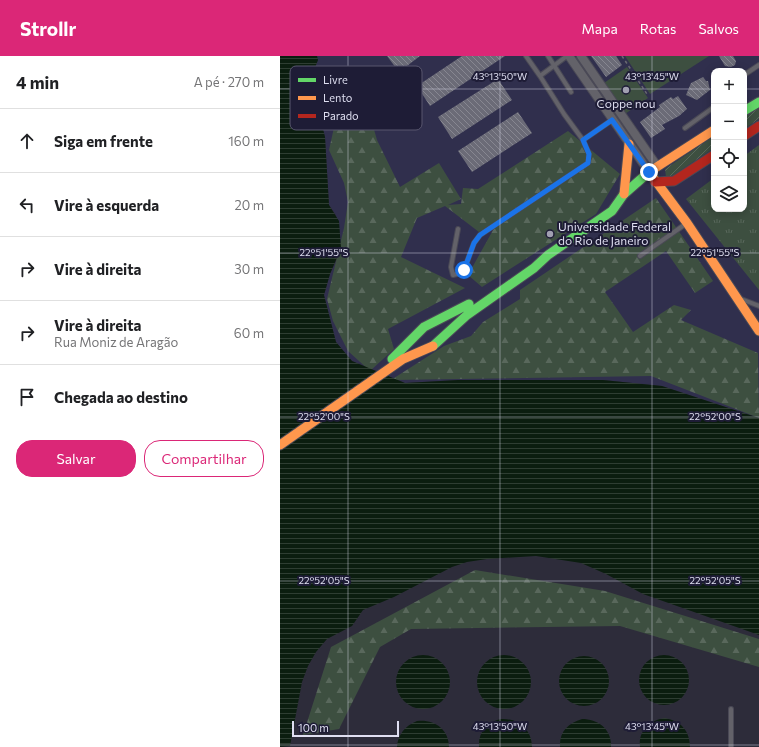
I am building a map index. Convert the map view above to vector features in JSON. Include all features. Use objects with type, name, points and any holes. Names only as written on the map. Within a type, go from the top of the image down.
[{"type":"main road","points":[[747,109],[759,102]]},
{"type":"main road","points":[[747,134],[759,126]]},
{"type":"main road","points":[[280,437],[394,357],[424,327],[462,309],[534,268],[548,255],[604,217],[617,206],[624,194],[649,172],[711,132]]},
{"type":"main road","points":[[624,194],[629,144]]},
{"type":"main road","points":[[655,182],[674,181],[711,158]]},
{"type":"main road","points":[[649,172],[687,223],[759,331]]},
{"type":"main road","points":[[671,201],[674,181]]},
{"type":"main road","points":[[280,445],[403,359],[436,345],[462,318],[495,291]]},
{"type":"street","points":[[568,56],[649,172]]},
{"type":"street","points":[[581,56],[657,166]]},
{"type":"lane","points":[[458,229],[451,267],[454,275],[461,273],[464,270],[474,243],[480,235],[588,163],[589,154],[583,140],[526,56]]},
{"type":"lane","points":[[548,56],[571,92]]},
{"type":"lane","points":[[540,76],[568,56]]},
{"type":"lane","points":[[747,73],[759,65]]},
{"type":"lane","points":[[685,128],[711,109]]},
{"type":"lane","points":[[583,140],[612,120]]},
{"type":"lane","points":[[640,256],[687,223]]},
{"type":"lane","points":[[737,298],[759,306]]},
{"type":"lane","points":[[731,709],[731,747]]},
{"type":"path","points":[[622,56],[647,94]]},
{"type":"shaded area","points":[[280,56],[317,56],[318,60],[316,66],[290,66],[290,130],[323,130],[325,137],[329,205],[339,221],[341,248],[330,274],[324,295],[336,342],[352,361],[405,383],[458,380],[603,380],[662,386],[759,418],[759,635],[643,594],[606,574],[581,563],[536,556],[487,559],[467,562],[452,567],[394,597],[363,610],[352,626],[327,639],[316,652],[308,666],[302,682],[290,746],[280,747]]},
{"type":"shaded area","name":"Universidade Federal do Rio de Janeiro","points":[[317,56],[759,56],[759,418],[662,386],[603,380],[458,380],[405,383],[352,361],[336,342],[324,295],[330,274],[339,255],[336,215],[329,205],[325,137],[323,130],[422,130],[422,66],[316,66],[318,60]]},
{"type":"shaded area","points":[[423,655],[433,657],[442,663],[448,672],[450,682],[448,692],[442,701],[433,707],[423,709],[413,707],[404,701],[398,692],[396,682],[398,672],[404,663],[413,657]]},
{"type":"shaded area","points":[[504,655],[514,657],[523,663],[529,672],[531,682],[529,692],[523,701],[514,707],[504,709],[494,707],[485,701],[479,692],[477,682],[479,672],[485,663],[494,657]]},
{"type":"shaded area","points":[[664,655],[674,657],[682,662],[687,670],[689,680],[687,690],[682,698],[674,703],[664,705],[654,703],[646,698],[641,690],[639,680],[641,670],[646,662],[654,657]]},
{"type":"shaded area","points":[[579,656],[589,656],[602,663],[609,676],[609,686],[602,699],[589,706],[579,706],[570,702],[563,695],[559,686],[559,676],[563,667],[570,660]]},
{"type":"shaded area","points":[[665,718],[671,719],[684,728],[690,741],[690,747],[640,747],[641,736],[646,727],[654,721]]},
{"type":"shaded area","points":[[582,719],[588,719],[603,726],[609,735],[611,747],[560,747],[561,737],[565,729]]},
{"type":"shaded area","points":[[496,720],[513,720],[523,726],[530,735],[532,747],[479,747],[480,737],[484,728]]},
{"type":"shaded area","points":[[417,721],[429,722],[439,726],[446,735],[449,747],[397,747],[399,738],[403,731],[409,725]]},
{"type":"green space","points":[[625,56],[709,56],[650,94]]},
{"type":"green space","name":"Coppe nou","points":[[627,67],[648,98],[625,114],[604,83]]},
{"type":"green space","points":[[759,106],[759,119],[747,127],[747,114]]},
{"type":"green space","points":[[333,130],[374,130],[377,140],[400,187],[439,163],[461,199],[448,205],[461,204],[463,188],[478,189],[568,131],[620,174],[596,214],[482,287],[468,275],[497,223],[479,232],[445,206],[417,218],[401,257],[465,288],[388,329],[394,349],[370,371],[348,351],[333,321],[327,299],[344,228],[348,202],[344,183],[329,150]]},
{"type":"green space","points":[[711,138],[711,150],[669,178],[666,177],[665,169]]},
{"type":"green space","points":[[759,145],[759,290],[686,199],[711,180],[711,212],[747,212],[747,154]]},
{"type":"green space","points":[[656,198],[713,281],[695,293],[666,251],[605,292],[633,332],[674,305],[691,310],[681,320],[758,353],[759,418],[651,376],[391,380],[444,346],[471,336],[483,322],[520,299],[520,290]]},
{"type":"green space","points":[[475,570],[605,591],[759,639],[759,667],[620,626],[411,629],[380,647],[339,729],[303,735],[331,647]]},
{"type":"building","points":[[387,56],[420,56],[407,66],[394,66]]},
{"type":"building","points":[[462,56],[505,56],[430,106],[422,94],[422,83]]},
{"type":"building","points":[[591,56],[616,56],[622,65],[606,77]]},
{"type":"building","points":[[719,56],[733,56],[736,61],[735,65],[731,67],[725,66]]},
{"type":"building","points":[[703,77],[706,81],[708,81],[710,90],[697,100],[686,95],[691,83]]},
{"type":"building","points":[[498,79],[512,100],[452,139],[438,117]]},
{"type":"building","points":[[678,96],[687,109],[679,116],[662,125],[665,129],[651,138],[640,122],[660,107],[659,105],[671,97],[673,99]]},
{"type":"building","points":[[518,112],[532,133],[472,172],[458,151]]},
{"type":"traffic: fast","points":[[747,109],[759,102]]},
{"type":"traffic: fast","points":[[433,346],[467,315],[534,268],[548,255],[612,211],[624,194],[649,172]]},
{"type":"traffic: fast","points":[[392,359],[424,327],[469,304]]},
{"type":"traffic: slow","points":[[711,132],[649,172],[687,223],[759,331]]},
{"type":"traffic: slow","points":[[624,194],[629,144]]},
{"type":"traffic: slow","points":[[280,445],[403,359],[433,346]]},
{"type":"traffic: jam","points":[[747,134],[759,126]]},
{"type":"traffic: jam","points":[[655,182],[674,181],[711,157]]},
{"type":"place","name":"Coppe nou","points":[[626,90]]},
{"type":"place","name":"Universidade Federal do Rio de Janeiro","points":[[550,234]]},
{"type":"route","points":[[464,270],[471,249],[477,238],[580,170],[588,163],[589,159],[589,154],[583,140],[612,120],[649,172]]}]
